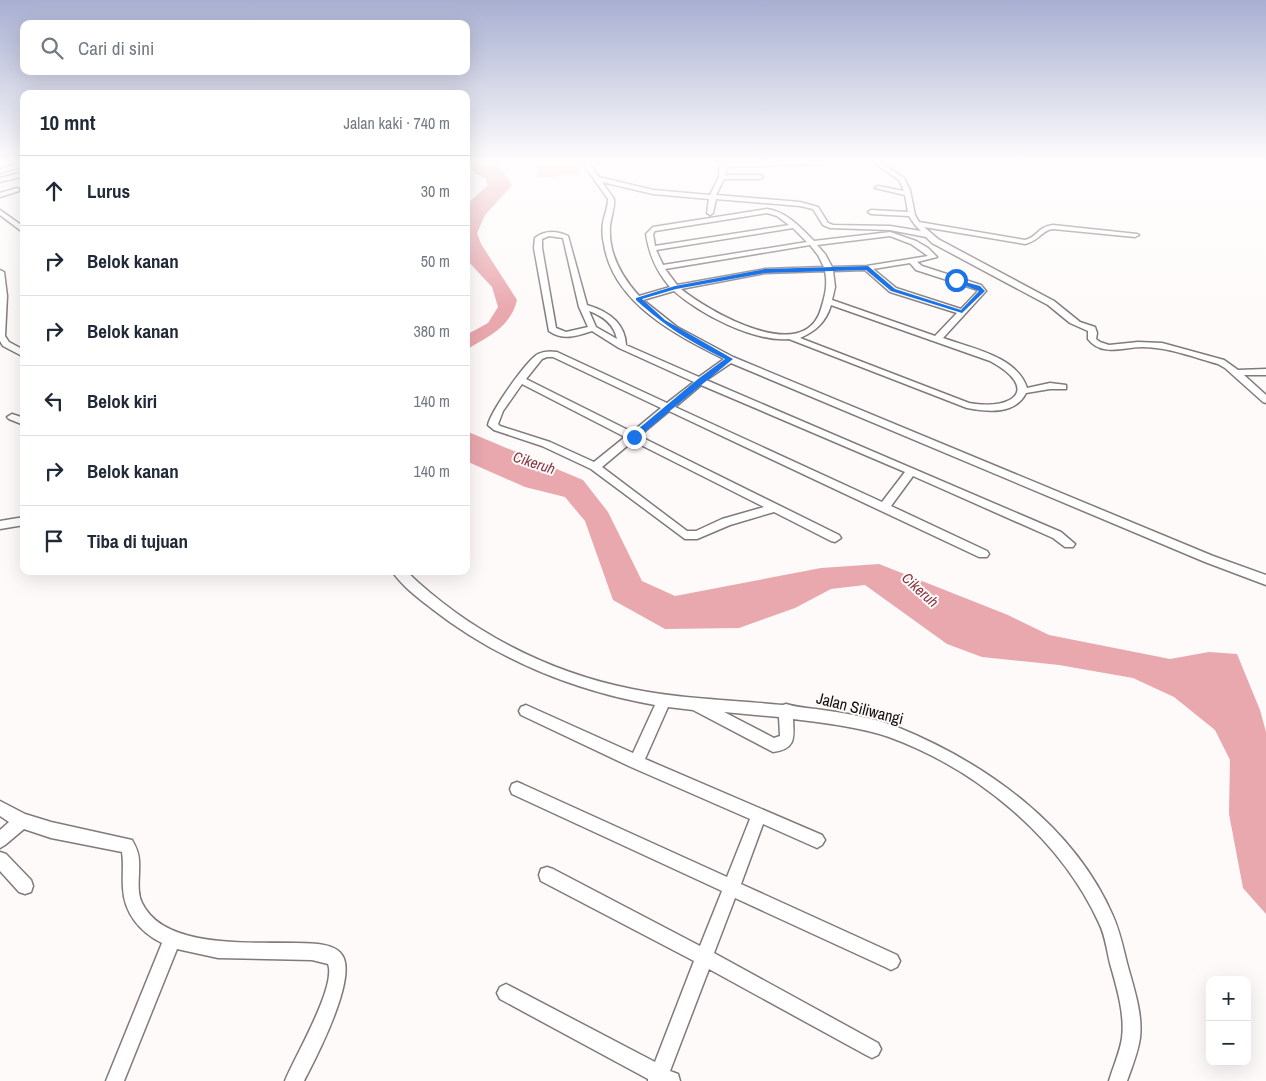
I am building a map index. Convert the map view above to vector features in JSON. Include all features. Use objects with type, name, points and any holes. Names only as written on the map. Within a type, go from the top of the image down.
[{"type":"street","points":[[609,211],[606,239],[612,264],[620,280],[663,322],[695,341],[730,359],[1209,559],[1266,580]]},
{"type":"street","points":[[771,211],[653,229],[649,234],[654,259],[675,288],[699,305],[740,328],[761,335],[792,338],[967,405],[985,408],[1000,407],[1016,402],[1023,392],[1050,386],[1063,387]]},
{"type":"street","points":[[775,211],[812,243],[830,269],[832,286],[827,310],[815,328],[792,338]]},
{"type":"street","points":[[818,211],[825,224],[832,227],[890,228],[929,235]]},
{"type":"street","points":[[0,212],[20,228]]},
{"type":"street","points":[[871,212],[912,214],[917,224],[948,249],[1051,303],[1059,308],[1071,322],[1092,329],[1094,333],[1092,339],[1097,344],[1111,347],[1141,344],[1157,346],[1221,362],[1266,400]]},
{"type":"street","points":[[917,224],[1025,242],[1033,240],[1045,228],[1053,227],[1135,235]]},
{"type":"street","points":[[651,249],[793,226]]},
{"type":"street","points":[[593,328],[567,335],[560,335],[552,329],[538,248],[539,238],[542,236],[556,234],[566,236],[583,307],[593,328],[622,346],[1057,535],[1069,544]]},
{"type":"street","points":[[638,299],[675,288],[765,271],[868,268],[912,262],[932,258],[933,255],[897,234],[812,243],[660,268]]},
{"type":"street","points":[[912,262],[925,270],[981,289],[982,291],[937,339]]},
{"type":"street","points":[[868,268],[893,290],[962,312]]},
{"type":"street","points":[[0,272],[3,296],[1,336],[6,344],[20,352]]},
{"type":"street","points":[[829,302],[999,362],[1010,369],[1022,385],[1023,392]]},
{"type":"street","points":[[583,307],[605,315],[618,327],[622,337],[622,346]]},
{"type":"street","points":[[775,508],[726,522],[697,535],[685,535],[595,467],[546,444],[493,425],[492,421],[520,380],[539,358],[546,354],[554,354],[983,554]]},
{"type":"street","points":[[595,467],[634,437],[700,381],[730,359]]},
{"type":"street","points":[[1236,374],[1266,372]]},
{"type":"street","points":[[520,380],[834,538]]},
{"type":"street","points":[[12,417],[20,420]]},
{"type":"street","points":[[884,508],[911,471]]},
{"type":"street","points":[[0,525],[20,522]]},
{"type":"street","name":"Jalan Siliwangi","points":[[402,575],[453,620],[537,666],[591,685],[664,701],[786,710],[835,717],[896,733],[965,766],[1042,827],[1082,875],[1106,919],[1124,982],[1131,1036],[1118,1081]]},
{"type":"street","points":[[636,762],[664,701]]},
{"type":"street","points":[[693,703],[773,745],[782,744],[787,738],[786,710]]},
{"type":"street","points":[[526,711],[636,762],[817,840]]},
{"type":"street","points":[[517,789],[891,961]]},
{"type":"street","points":[[0,808],[22,821],[52,830],[127,845],[129,848],[132,902],[136,911],[159,932],[172,940],[211,948],[240,951],[322,953],[336,960],[338,974],[330,1002],[315,1041],[294,1081]]},
{"type":"street","points":[[506,993],[663,1079],[730,888],[759,815]]},
{"type":"street","points":[[0,840],[22,821]]},
{"type":"street","points":[[0,860],[25,886]]},
{"type":"street","points":[[546,875],[706,958],[872,1049]]},
{"type":"street","points":[[115,1081],[172,940]]},
{"type":"water","points":[[470,211],[488,211],[477,233],[481,244],[517,300],[514,310],[504,324],[498,330],[470,348],[470,333],[488,323],[498,307],[492,287],[470,263]]},
{"type":"water","name":"Cikeruh","points":[[470,433],[583,480],[608,512],[642,581],[675,596],[821,568],[879,564],[1008,615],[1049,635],[1170,659],[1209,652],[1237,654],[1260,710],[1266,732],[1266,914],[1243,888],[1229,814],[1230,760],[1215,730],[1174,697],[1133,678],[1059,665],[982,657],[947,644],[865,585],[831,589],[795,608],[739,628],[665,629],[613,600],[585,521],[565,497],[525,487],[470,463]]},
{"type":"route","points":[[634,437],[700,381],[730,359],[663,322],[638,299],[675,288],[765,271],[868,268],[893,290],[962,312],[982,291],[978,287],[956,280]]}]
